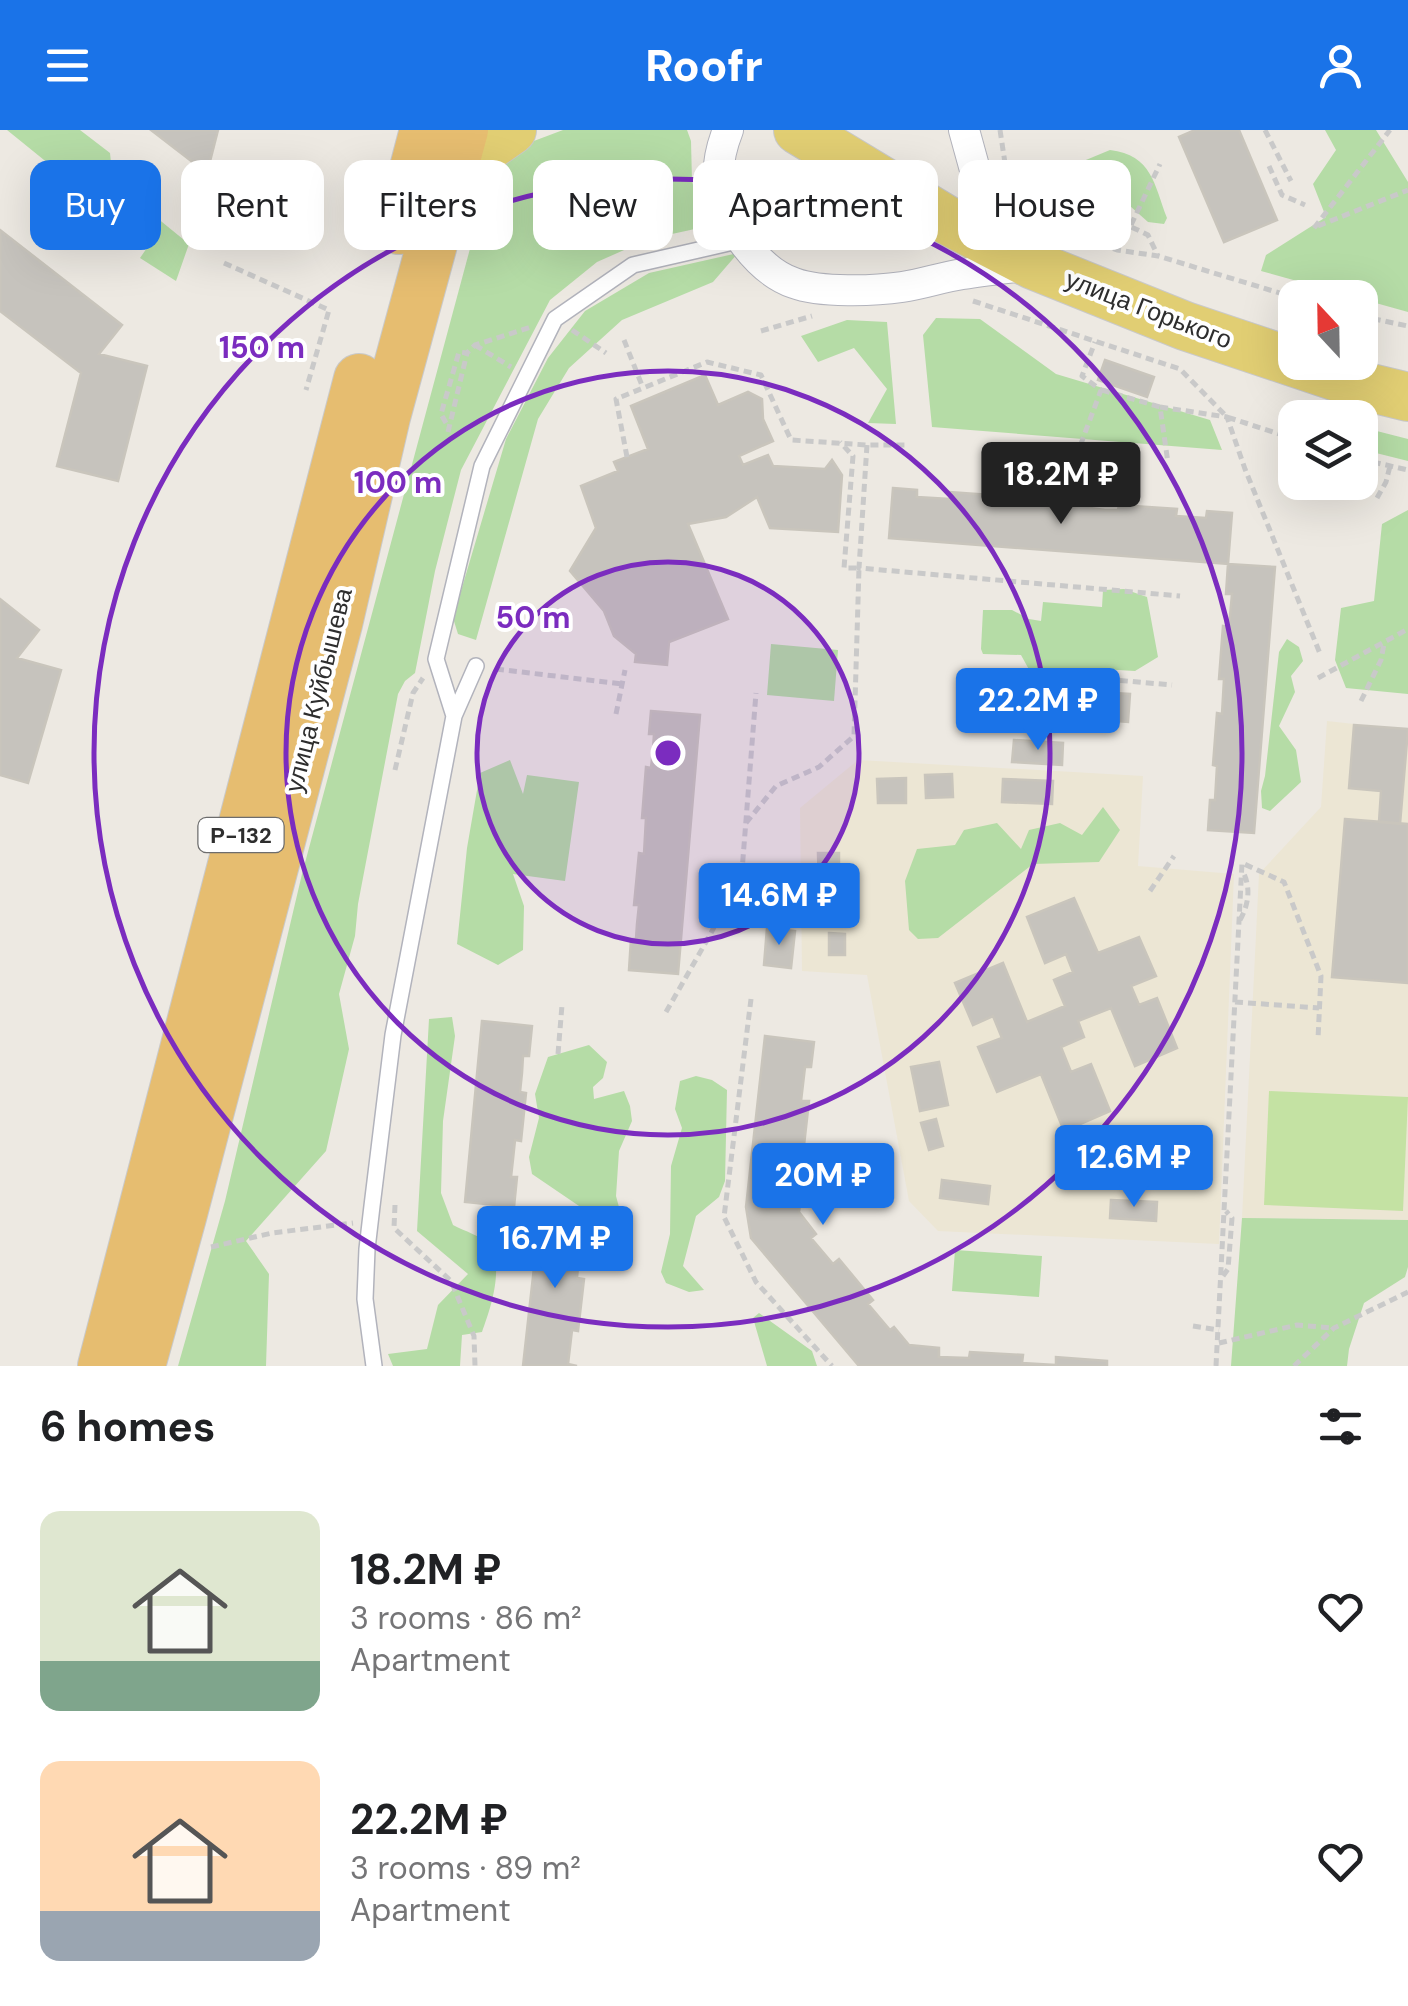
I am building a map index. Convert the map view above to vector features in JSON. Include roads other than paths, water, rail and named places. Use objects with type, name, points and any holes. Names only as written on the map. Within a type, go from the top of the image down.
[{"type":"highway","name":"улица Куйбышева","points":[[103,1366],[425,130]]},
{"type":"highway","name":"улица Куйбышева","points":[[454,160],[463,130]]},
{"type":"highway","name":"улица Куйбышева","points":[[140,1366],[336,624],[429,250]]},
{"type":"main road","points":[[468,160],[512,130]]},
{"type":"main road","name":"улица Горького","points":[[798,130],[950,222],[1033,265],[1185,326],[1408,397]]},
{"type":"street","points":[[718,160],[728,130]]},
{"type":"street","points":[[964,130],[983,199],[994,219],[1033,265]]},
{"type":"street","points":[[751,250],[769,270],[793,283],[816,289],[900,287],[1033,265]]},
{"type":"lane","points":[[454,716],[436,658],[482,466],[555,319],[633,266],[700,250]]},
{"type":"lane","points":[[374,1366],[365,1299],[370,1221],[393,1035],[454,716],[476,666]]}]
